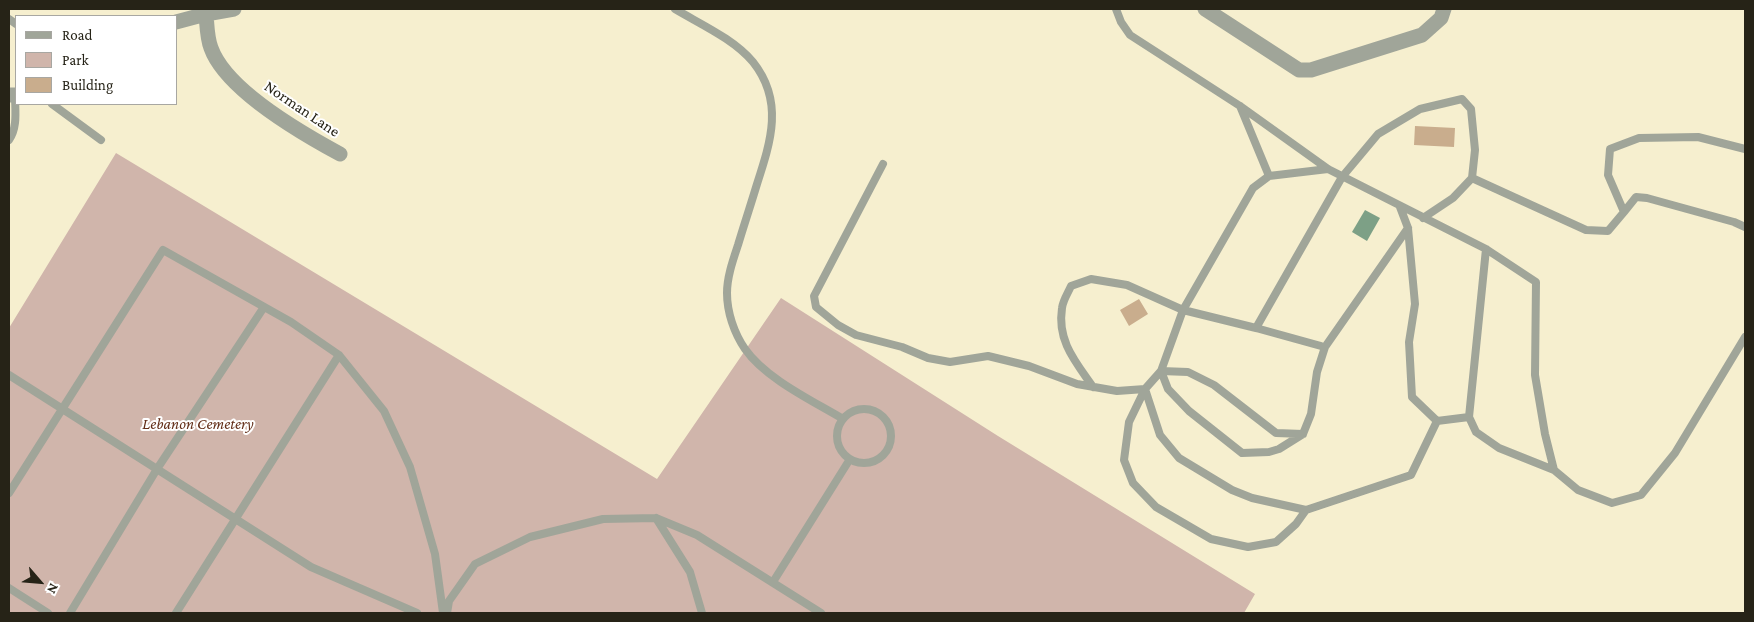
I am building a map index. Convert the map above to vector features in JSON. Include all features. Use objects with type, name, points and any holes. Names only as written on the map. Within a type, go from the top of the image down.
[{"type":"street","points":[[178,21],[234,9]]},
{"type":"street","points":[[1205,9],[1299,70],[1311,70],[1422,35],[1442,18],[1444,9]]},
{"type":"street","name":"Norman Lane","points":[[206,14],[211,50],[230,77],[260,104],[286,123],[340,154]]},
{"type":"lane","points":[[675,9],[739,47],[753,62],[764,81],[771,102],[772,125],[769,147],[731,266],[728,284],[727,293],[730,316],[736,335],[746,350],[771,375],[843,419]]},
{"type":"lane","points":[[1116,9],[1121,22],[1130,36],[1240,106],[1328,169],[1486,249],[1536,282],[1535,375],[1545,434],[1554,470]]},
{"type":"lane","points":[[9,140],[12,136],[15,121],[12,95]]},
{"type":"lane","points":[[1256,328],[1342,177],[1378,134],[1420,109],[1462,99],[1471,109],[1475,150],[1472,178],[1453,198],[1423,218]]},
{"type":"lane","points":[[53,105],[101,140]]},
{"type":"lane","points":[[1240,106],[1269,176]]},
{"type":"lane","points":[[1624,212],[1608,175],[1610,149],[1639,138],[1698,137],[1745,149]]},
{"type":"lane","points":[[883,164],[814,296],[816,307],[838,325],[856,334],[902,347],[928,358],[950,362],[988,356],[1029,366],[1077,384],[1117,391],[1145,389]]},
{"type":"lane","points":[[1306,510],[1296,524],[1276,542],[1248,547],[1211,538],[1156,507],[1133,483],[1124,460],[1129,422],[1145,389],[1161,371],[1183,310],[1253,188],[1269,176],[1328,169]]},
{"type":"lane","points":[[1472,178],[1586,230],[1608,230],[1636,197],[1647,198],[1734,222],[1745,227]]},
{"type":"lane","points":[[1400,207],[1408,228],[1415,304],[1409,342],[1412,397],[1437,421]]},
{"type":"lane","points":[[1161,371],[1168,389],[1189,411],[1242,453],[1269,452],[1279,449],[1303,434],[1311,414],[1317,372],[1325,347],[1408,228]]},
{"type":"lane","points":[[1486,249],[1469,417],[1476,432],[1499,448],[1554,470],[1578,490],[1612,503],[1641,495],[1674,453],[1745,337]]},
{"type":"lane","points":[[9,493],[163,250],[291,322],[339,355],[384,412],[410,467],[435,554],[445,613]]},
{"type":"lane","points":[[1093,387],[1067,349],[1061,327],[1062,306],[1071,286],[1091,279],[1127,285],[1183,310],[1321,346]]},
{"type":"lane","points":[[70,613],[157,468],[264,307]]},
{"type":"lane","points":[[176,613],[339,355]]},
{"type":"lane","points":[[1161,371],[1188,372],[1214,385],[1276,433],[1303,434]]},
{"type":"lane","points":[[9,375],[311,567],[417,613]]},
{"type":"lane","points":[[1145,389],[1160,434],[1179,458],[1232,490],[1252,498],[1306,510],[1411,475],[1437,421]]},
{"type":"lane","points":[[860,410],[878,413],[888,423],[890,441],[887,450],[877,460],[868,463],[850,460],[839,446],[837,437],[838,427],[843,419],[851,413],[860,410]]},
{"type":"lane","points":[[1437,421],[1469,417]]},
{"type":"lane","points":[[773,582],[850,460]]},
{"type":"lane","points":[[445,613],[449,601],[475,564],[530,537],[603,519],[656,518],[698,536],[821,613]]},
{"type":"lane","points":[[656,518],[690,572],[702,613]]},
{"type":"lane","points":[[9,588],[48,613]]},
{"type":"green space","name":"Lebanon Cemetery","points":[[116,153],[657,479],[781,298],[998,436],[1255,594],[1244,613],[9,613],[9,328]]},
{"type":"shaded area","points":[[1365,210],[1380,218],[1367,241],[1352,232]]},
{"type":"building","points":[[1415,126],[1455,128],[1454,147],[1414,145]]},
{"type":"building","points":[[1139,299],[1148,314],[1129,326],[1120,310]]}]
